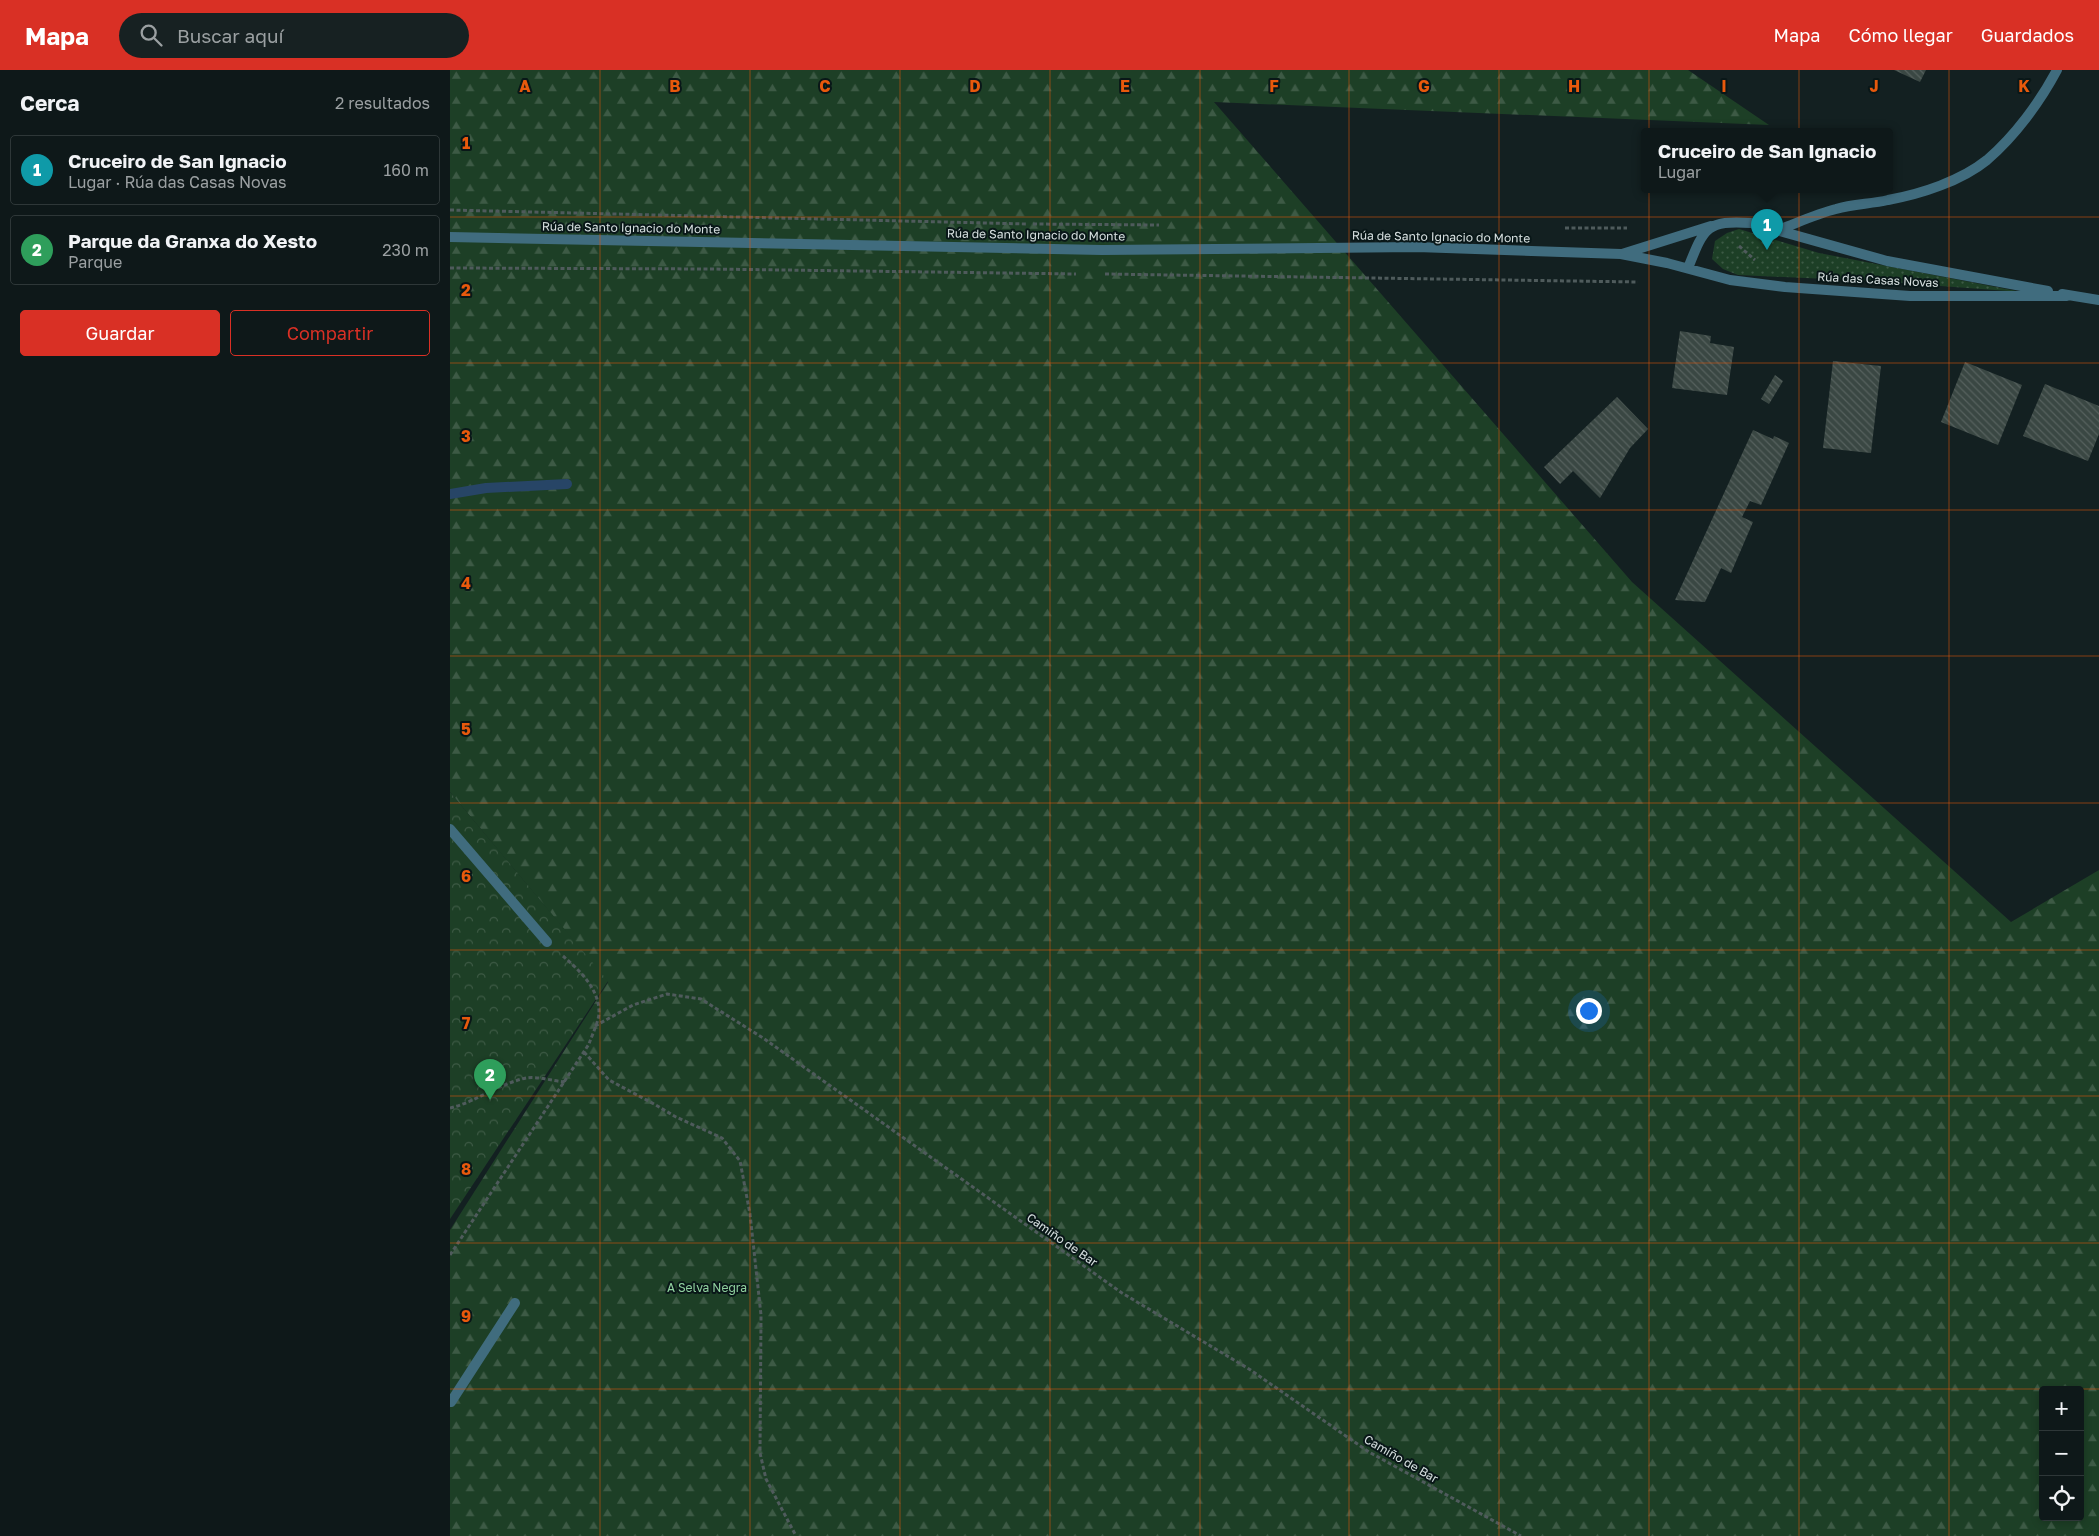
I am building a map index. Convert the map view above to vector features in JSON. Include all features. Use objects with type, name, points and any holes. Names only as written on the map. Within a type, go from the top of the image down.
[{"type":"street","points":[[1778,230],[1836,209],[1890,200],[1961,176],[1986,160],[2005,142],[2022,122],[2057,70]]},
{"type":"street","name":"Rúa das Casas Novas","points":[[1621,254],[1711,226],[1742,222],[1887,260],[2067,296],[2099,300]]},
{"type":"street","points":[[1688,268],[1701,236],[1711,226]]},
{"type":"street","name":"Rúa de Santo Ignacio do Monte","points":[[450,237],[1102,250],[1417,247],[1621,254]]},
{"type":"street","name":"Rúa das Casas Novas","points":[[1621,254],[1688,268],[1730,280],[1785,287],[1910,296],[2067,296]]},
{"type":"street","points":[[450,829],[547,942]]},
{"type":"street","points":[[451,1402],[515,1303]]},
{"type":"path","points":[[450,210],[1034,224],[1163,225]]},
{"type":"path","points":[[1560,228],[1630,228]]},
{"type":"path","points":[[1736,244],[1762,266]]},
{"type":"path","points":[[450,268],[1080,274]]},
{"type":"path","points":[[1100,274],[1638,282]]},
{"type":"path","points":[[450,1255],[589,1044],[599,1014],[594,991],[580,970],[547,942]]},
{"type":"path","name":"Camiño de Bar","points":[[595,1026],[633,1005],[667,994],[701,999],[763,1038],[1122,1293],[1249,1369],[1369,1452],[1521,1536]]},
{"type":"path","points":[[584,1052],[608,1080],[676,1117],[722,1138],[740,1161],[750,1214],[761,1315],[760,1454],[766,1479],[796,1536]]},
{"type":"path","points":[[450,1108],[463,1105],[487,1092],[528,1078],[564,1082]]},
{"type":"green space","name":"A Selva Negra","points":[[450,70],[1688,70],[1769,125],[1214,102],[1632,582],[2011,922],[2099,870],[2099,1536],[450,1536],[450,1230],[608,982],[450,792]]},
{"type":"green space","points":[[1739,229],[1819,253],[2022,292],[1872,281],[1738,275],[1723,269],[1712,259],[1715,241],[1727,233]]},
{"type":"green space","points":[[450,792],[608,981],[450,1219]]},
{"type":"building","points":[[1894,70],[1926,70],[1920,82]]},
{"type":"building","points":[[1680,331],[1711,336],[1710,343],[1734,347],[1727,395],[1672,388]]},
{"type":"building","points":[[1833,361],[1881,366],[1871,453],[1823,448]]},
{"type":"building","points":[[1965,362],[2022,385],[1998,445],[1941,422]]},
{"type":"building","points":[[1775,375],[1783,381],[1769,404],[1761,399]]},
{"type":"building","points":[[2045,384],[2099,406],[2099,434],[2088,461],[2023,436]]},
{"type":"building","points":[[1617,397],[1648,429],[1630,448],[1600,498],[1573,471],[1560,484],[1544,467]]},
{"type":"building","points":[[1753,430],[1773,439],[1774,436],[1789,443],[1761,505],[1750,501],[1742,517],[1753,522],[1731,573],[1721,568],[1705,602],[1675,600]]},
{"type":"waterway","points":[[450,494],[486,488],[567,484]]},
{"type":"place","name":"Cruceiro de San Ignacio","points":[[1767,250]]},
{"type":"place","name":"Parque da Granxa do Xesto","points":[[490,1100]]}]
